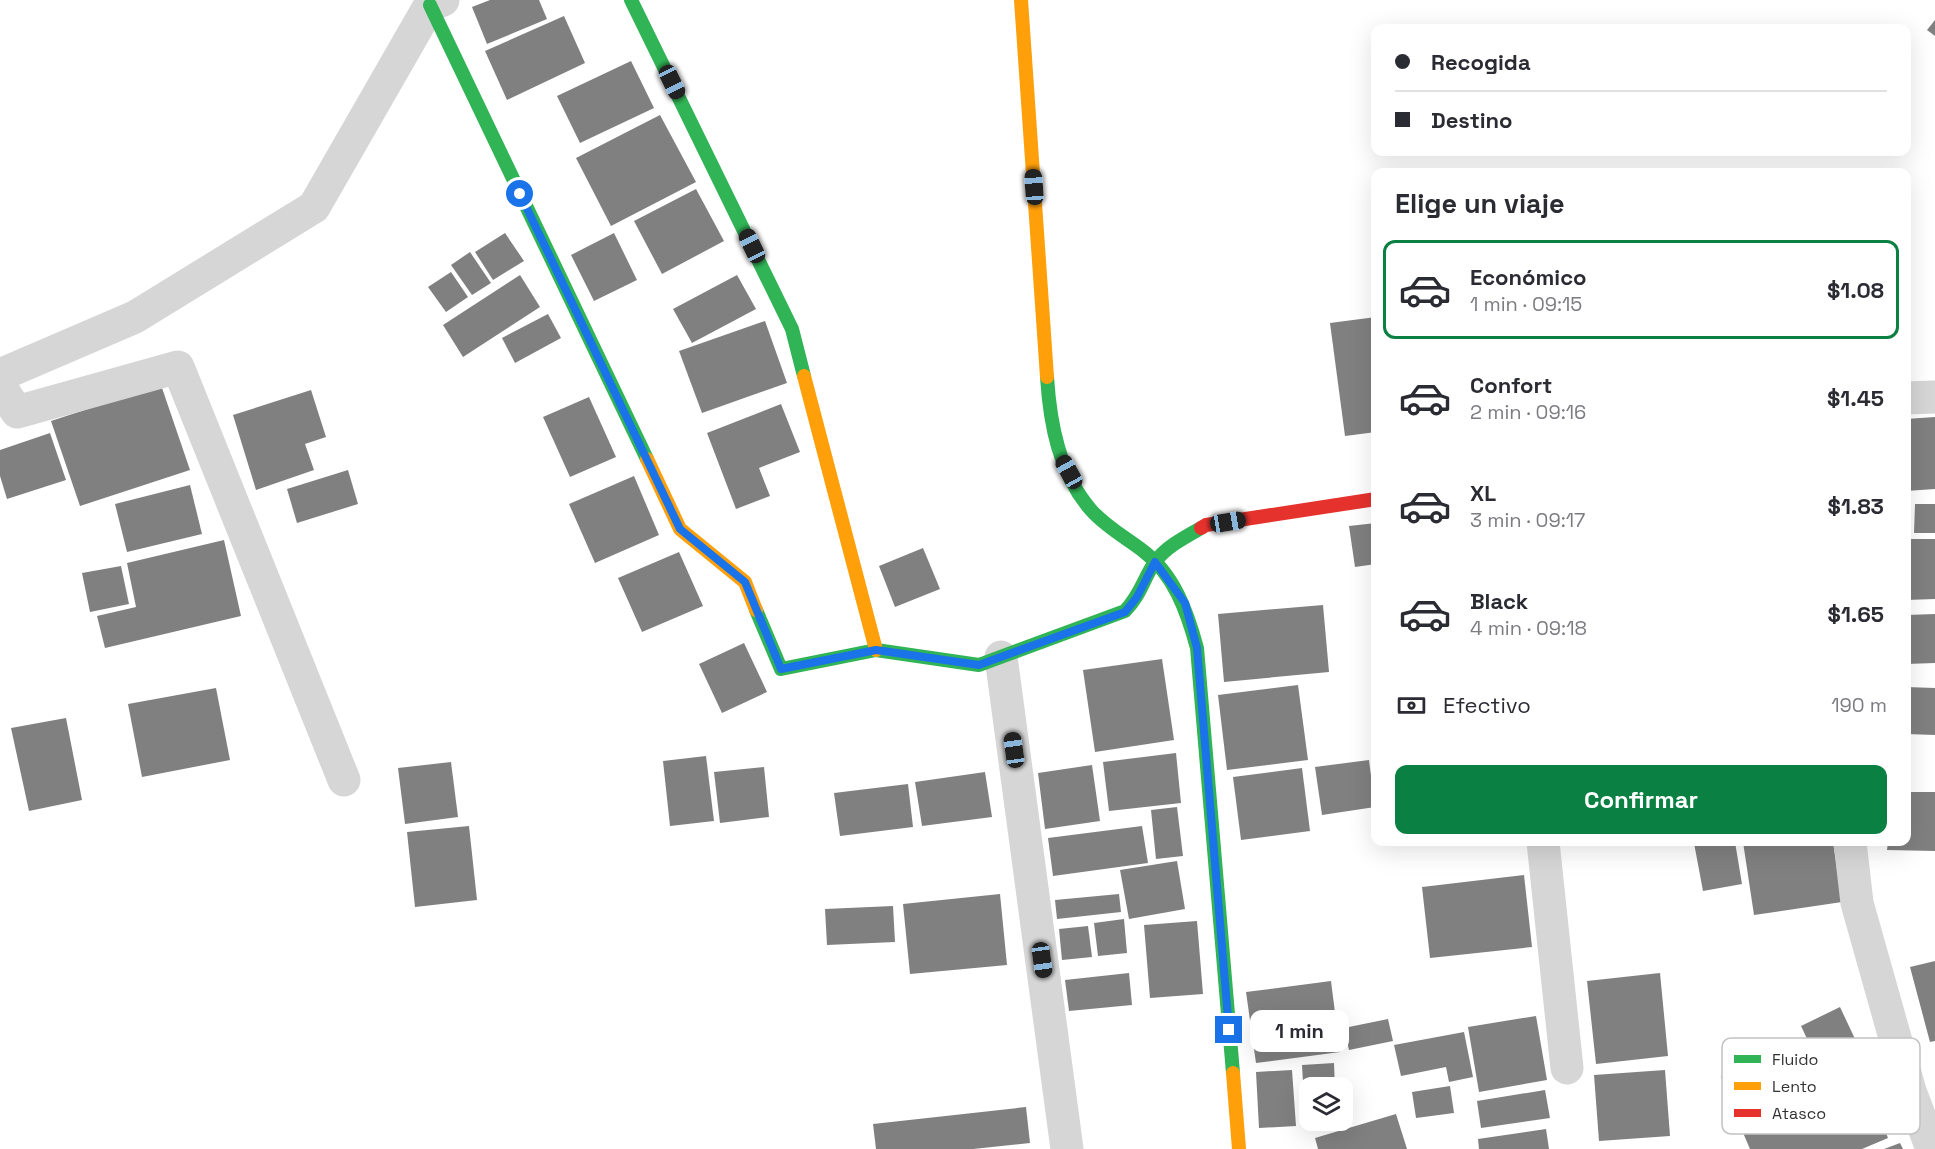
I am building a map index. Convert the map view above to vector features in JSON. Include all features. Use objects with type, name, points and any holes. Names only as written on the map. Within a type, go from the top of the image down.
[{"type":"street","points":[[631,0],[792,328],[876,650]]},
{"type":"street","points":[[1021,0],[1050,420],[1059,453],[1090,509],[1110,529],[1155,562],[1185,603],[1197,648],[1239,1149]]},
{"type":"street","points":[[436,2],[680,529],[745,582],[781,669],[876,650],[979,665],[1125,612],[1137,597],[1155,562],[1177,542],[1206,525],[1371,500]]},
{"type":"street","points":[[0,375],[135,317],[314,207],[436,2]]},
{"type":"street","points":[[0,386],[17,412],[178,367],[344,780]]},
{"type":"street","points":[[1911,398],[1935,397]]},
{"type":"street","points":[[1001,657],[1067,1149]]},
{"type":"street","points":[[1544,846],[1567,1068]]},
{"type":"street","points":[[1850,846],[1857,903],[1895,1038]]},
{"type":"street","points":[[1920,1117],[1932,1149]]},
{"type":"building","points":[[490,0],[539,0],[547,19],[487,44],[472,7]]},
{"type":"building","points":[[564,16],[585,63],[507,100],[485,51]]},
{"type":"building","points":[[1935,20],[1935,36],[1927,30]]},
{"type":"building","points":[[631,61],[654,108],[580,143],[557,96]]},
{"type":"building","points":[[660,115],[696,182],[611,226],[576,158]]},
{"type":"building","points":[[696,189],[724,241],[662,274],[634,221]]},
{"type":"building","points":[[505,233],[524,261],[493,280],[475,252]]},
{"type":"building","points":[[614,233],[637,280],[594,301],[571,255]]},
{"type":"building","points":[[470,252],[491,283],[472,295],[451,265]]},
{"type":"building","points":[[451,272],[468,297],[446,312],[428,287]]},
{"type":"building","points":[[520,275],[540,307],[463,357],[443,325]]},
{"type":"building","points":[[737,275],[756,309],[692,343],[673,309]]},
{"type":"building","points":[[548,314],[561,338],[515,363],[502,338]]},
{"type":"building","points":[[1371,318],[1371,433],[1345,436],[1330,323]]},
{"type":"building","points":[[765,321],[787,383],[702,413],[679,351]]},
{"type":"building","points":[[161,385],[190,470],[80,506],[51,421]]},
{"type":"building","points":[[311,390],[326,437],[305,444],[314,470],[256,490],[233,415]]},
{"type":"building","points":[[589,397],[616,457],[570,477],[543,417]]},
{"type":"building","points":[[781,404],[800,452],[759,468],[770,496],[736,509],[707,433]]},
{"type":"building","points":[[1935,417],[1935,489],[1911,491],[1911,419]]},
{"type":"building","points":[[50,433],[66,480],[7,499],[0,476],[0,450]]},
{"type":"building","points":[[348,470],[358,504],[297,523],[287,489]]},
{"type":"building","points":[[634,476],[659,535],[595,563],[569,504]]},
{"type":"building","points":[[190,485],[202,534],[127,552],[115,504]]},
{"type":"building","points":[[1915,504],[1935,504],[1935,533],[1914,533]]},
{"type":"building","points":[[1371,524],[1371,565],[1355,567],[1349,526]]},
{"type":"building","points":[[1911,539],[1935,539],[1935,599],[1911,600]]},
{"type":"building","points":[[224,540],[241,616],[105,648],[97,616],[136,607],[127,563]]},
{"type":"building","points":[[923,548],[940,589],[895,607],[879,566]]},
{"type":"building","points":[[679,552],[703,606],[642,632],[618,578]]},
{"type":"building","points":[[121,566],[129,604],[90,612],[82,573]]},
{"type":"building","points":[[1323,605],[1329,672],[1224,682],[1218,614]]},
{"type":"building","points":[[1935,614],[1935,663],[1911,664],[1911,615]]},
{"type":"building","points":[[744,643],[767,692],[722,713],[699,664]]},
{"type":"building","points":[[1162,659],[1174,740],[1095,752],[1083,670]]},
{"type":"building","points":[[1298,685],[1308,760],[1227,770],[1218,695]]},
{"type":"building","points":[[1911,687],[1935,688],[1935,735],[1911,734]]},
{"type":"building","points":[[216,688],[230,760],[142,777],[128,704]]},
{"type":"building","points":[[66,718],[82,800],[29,811],[11,728]]},
{"type":"building","points":[[1176,753],[1181,803],[1109,811],[1103,762]]},
{"type":"building","points":[[706,756],[714,821],[670,826],[663,761]]},
{"type":"building","points":[[1369,760],[1371,808],[1322,815],[1315,767]]},
{"type":"building","points":[[451,762],[458,817],[405,824],[398,768]]},
{"type":"building","points":[[1092,765],[1100,821],[1045,829],[1038,773]]},
{"type":"building","points":[[764,767],[769,817],[720,823],[714,772]]},
{"type":"building","points":[[1302,768],[1310,831],[1241,840],[1233,777]]},
{"type":"building","points":[[985,772],[992,817],[922,826],[915,782]]},
{"type":"building","points":[[908,784],[913,827],[840,836],[834,793]]},
{"type":"building","points":[[1911,792],[1935,792],[1935,851],[1887,850],[1888,846],[1911,846]]},
{"type":"building","points":[[1177,807],[1183,856],[1156,859],[1151,810]]},
{"type":"building","points":[[469,826],[477,900],[415,907],[407,832]]},
{"type":"building","points":[[1142,826],[1148,863],[1053,876],[1048,838]]},
{"type":"building","points":[[1695,846],[1736,846],[1742,884],[1703,891]]},
{"type":"building","points":[[1744,846],[1834,846],[1842,902],[1754,915]]},
{"type":"building","points":[[1177,861],[1185,909],[1129,919],[1120,870]]},
{"type":"building","points":[[1524,875],[1532,947],[1430,958],[1422,887]]},
{"type":"building","points":[[1000,894],[1007,965],[910,974],[903,904]]},
{"type":"building","points":[[1119,894],[1121,912],[1057,919],[1055,900]]},
{"type":"building","points":[[893,906],[895,942],[827,945],[825,909]]},
{"type":"building","points":[[1124,919],[1127,953],[1098,956],[1094,923]]},
{"type":"building","points":[[1197,921],[1203,994],[1150,998],[1144,925]]},
{"type":"building","points":[[1088,926],[1092,957],[1062,960],[1059,929]]},
{"type":"building","points":[[1935,961],[1935,1041],[1930,1042],[1910,967]]},
{"type":"building","points":[[1129,973],[1132,1005],[1069,1011],[1065,980]]},
{"type":"building","points":[[1660,973],[1668,1056],[1596,1064],[1587,981]]},
{"type":"building","points":[[1331,981],[1340,1052],[1256,1063],[1246,992]]},
{"type":"building","points":[[1840,1007],[1855,1038],[1807,1038],[1801,1026]]},
{"type":"building","points":[[1536,1016],[1547,1080],[1479,1092],[1468,1027]]},
{"type":"building","points":[[1388,1019],[1393,1041],[1349,1050],[1344,1028]]},
{"type":"building","points":[[1464,1032],[1473,1077],[1449,1082],[1446,1067],[1401,1076],[1394,1045]]},
{"type":"building","points":[[1334,1063],[1335,1077],[1303,1077],[1302,1065]]},
{"type":"building","points":[[1292,1070],[1296,1126],[1259,1128],[1256,1072]]},
{"type":"building","points":[[1665,1070],[1670,1136],[1599,1141],[1594,1075]]},
{"type":"building","points":[[1450,1086],[1454,1113],[1416,1118],[1412,1092]]},
{"type":"building","points":[[1545,1090],[1550,1118],[1481,1128],[1477,1101]]},
{"type":"building","points":[[1026,1107],[1030,1143],[973,1149],[876,1149],[873,1124]]},
{"type":"building","points":[[1396,1114],[1407,1149],[1318,1149],[1315,1138],[1339,1131],[1353,1131],[1353,1127]]},
{"type":"building","points":[[1546,1129],[1549,1149],[1479,1149],[1478,1139]]},
{"type":"building","points":[[1744,1134],[1886,1134],[1888,1138],[1862,1149],[1750,1149]]},
{"type":"building","points":[[1900,1143],[1903,1149],[1884,1149]]},
{"type":"traffic: fast","points":[[631,0],[792,329],[804,376]]},
{"type":"traffic: fast","points":[[430,5],[647,459]]},
{"type":"traffic: fast","points":[[1047,377],[1054,430],[1071,480],[1080,496],[1097,516],[1142,550],[1163,570],[1184,607],[1197,648],[1233,1073]]},
{"type":"traffic: fast","points":[[756,610],[781,669],[876,650],[979,665],[1125,611],[1159,557],[1176,543],[1201,528]]},
{"type":"traffic: slow","points":[[1021,0],[1047,377]]},
{"type":"traffic: slow","points":[[804,376],[876,650]]},
{"type":"traffic: slow","points":[[647,459],[680,529],[745,582],[756,610]]},
{"type":"traffic: slow","points":[[1233,1073],[1239,1149]]},
{"type":"traffic: jam","points":[[1201,528],[1206,525],[1371,500]]},
{"type":"route","points":[[520,194],[680,529],[745,582],[781,669],[876,650],[979,665],[1125,612],[1137,597],[1155,562],[1185,603],[1197,648],[1229,1030]]}]
